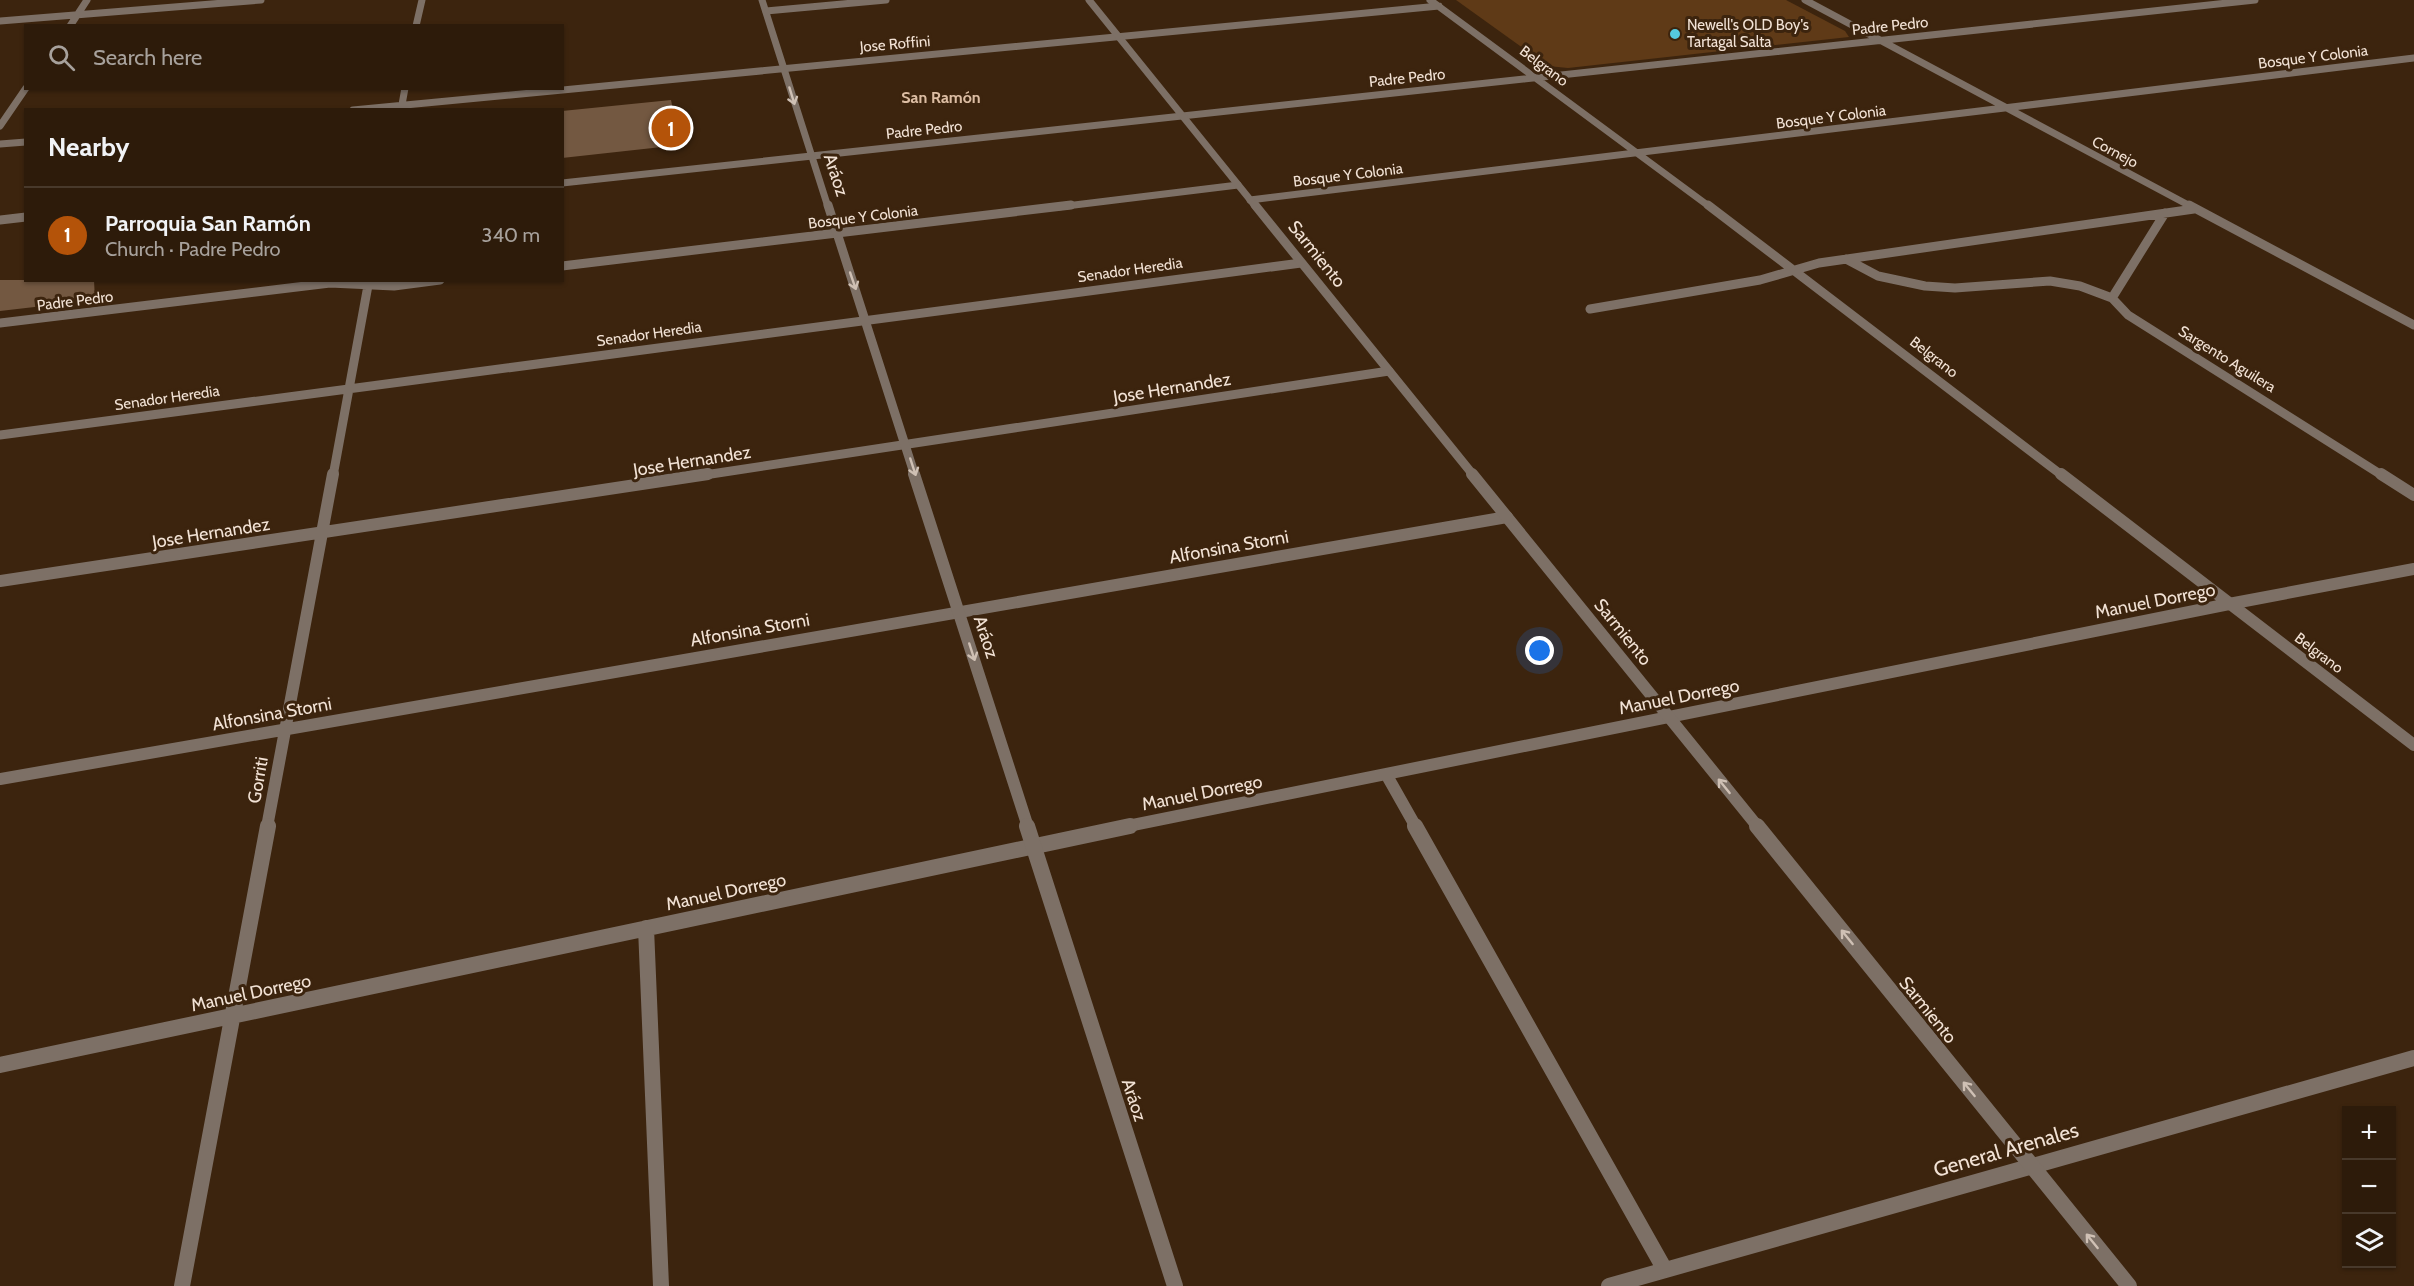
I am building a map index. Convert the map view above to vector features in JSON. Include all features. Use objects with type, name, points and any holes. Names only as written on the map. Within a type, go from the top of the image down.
[{"type":"street","points":[[71,24],[87,0]]},
{"type":"street","points":[[0,21],[261,0]]},
{"type":"street","points":[[416,24],[422,0]]},
{"type":"street","points":[[764,5],[886,0]]},
{"type":"street","name":"Sarmiento","points":[[1089,0],[2129,1286]]},
{"type":"street","name":"Cornejo","points":[[1805,0],[2414,326]]},
{"type":"street","points":[[2204,0],[2214,4]]},
{"type":"street","name":"Padre Pedro","points":[[564,183],[2255,0]]},
{"type":"street","name":"Jose Roffini","points":[[386,108],[1119,37],[1435,3]]},
{"type":"street","name":"Belgrano","points":[[1435,3],[1796,270],[2414,744]]},
{"type":"street","name":"Aráoz","points":[[764,5],[1175,1286]]},
{"type":"street","name":"Bosque Y Colonia","points":[[1250,200],[2414,58]]},
{"type":"street","points":[[0,126],[25,90]]},
{"type":"street","points":[[402,107],[405,90]]},
{"type":"street","points":[[0,144],[24,142]]},
{"type":"street","name":"Bosque Y Colonia","points":[[564,266],[1238,185]]},
{"type":"street","points":[[1590,309],[1760,280],[1819,263],[2194,209]]},
{"type":"street","points":[[1846,260],[1878,276],[1925,286],[1954,288],[2050,281],[2080,286],[2112,298],[2165,213]]},
{"type":"street","points":[[0,220],[24,217]]},
{"type":"street","name":"Senador Heredia","points":[[0,435],[1301,263]]},
{"type":"street","points":[[369,283],[394,286],[425,282]]},
{"type":"street","name":"Padre Pedro","points":[[0,323],[330,283],[369,283]]},
{"type":"street","name":"Gorriti","points":[[182,1286],[369,283]]},
{"type":"street","name":"Sargento Aguilera","points":[[2112,298],[2128,315],[2414,495]]},
{"type":"street","name":"Jose Hernandez","points":[[0,582],[1389,371]]},
{"type":"street","name":"Alfonsina Storni","points":[[0,779],[1507,517]]},
{"type":"street","name":"Manuel Dorrego","points":[[0,1065],[1034,845],[2229,604],[2414,569]]},
{"type":"street","points":[[1386,774],[1665,1270]]},
{"type":"street","points":[[646,928],[661,1286]]},
{"type":"street","name":"General Arenales","points":[[1610,1286],[2414,1058]]},
{"type":"shaded area","name":"Newell's OLD Boy's Tartagal Salta","points":[[1456,0],[1786,0],[1845,31],[1849,37],[1568,68],[1548,66]]},
{"type":"building","points":[[671,100],[680,145],[564,158],[564,111]]},
{"type":"building","points":[[0,280],[94,282],[95,300],[0,311]]},
{"type":"place","name":"Newell's OLD Boy's Tartagal Salta","points":[[1675,34]]},
{"type":"place","name":"Parroquia San Ramón","points":[[671,128]]},
{"type":"district","name":"San Ramón","points":[[941,97]]}]
